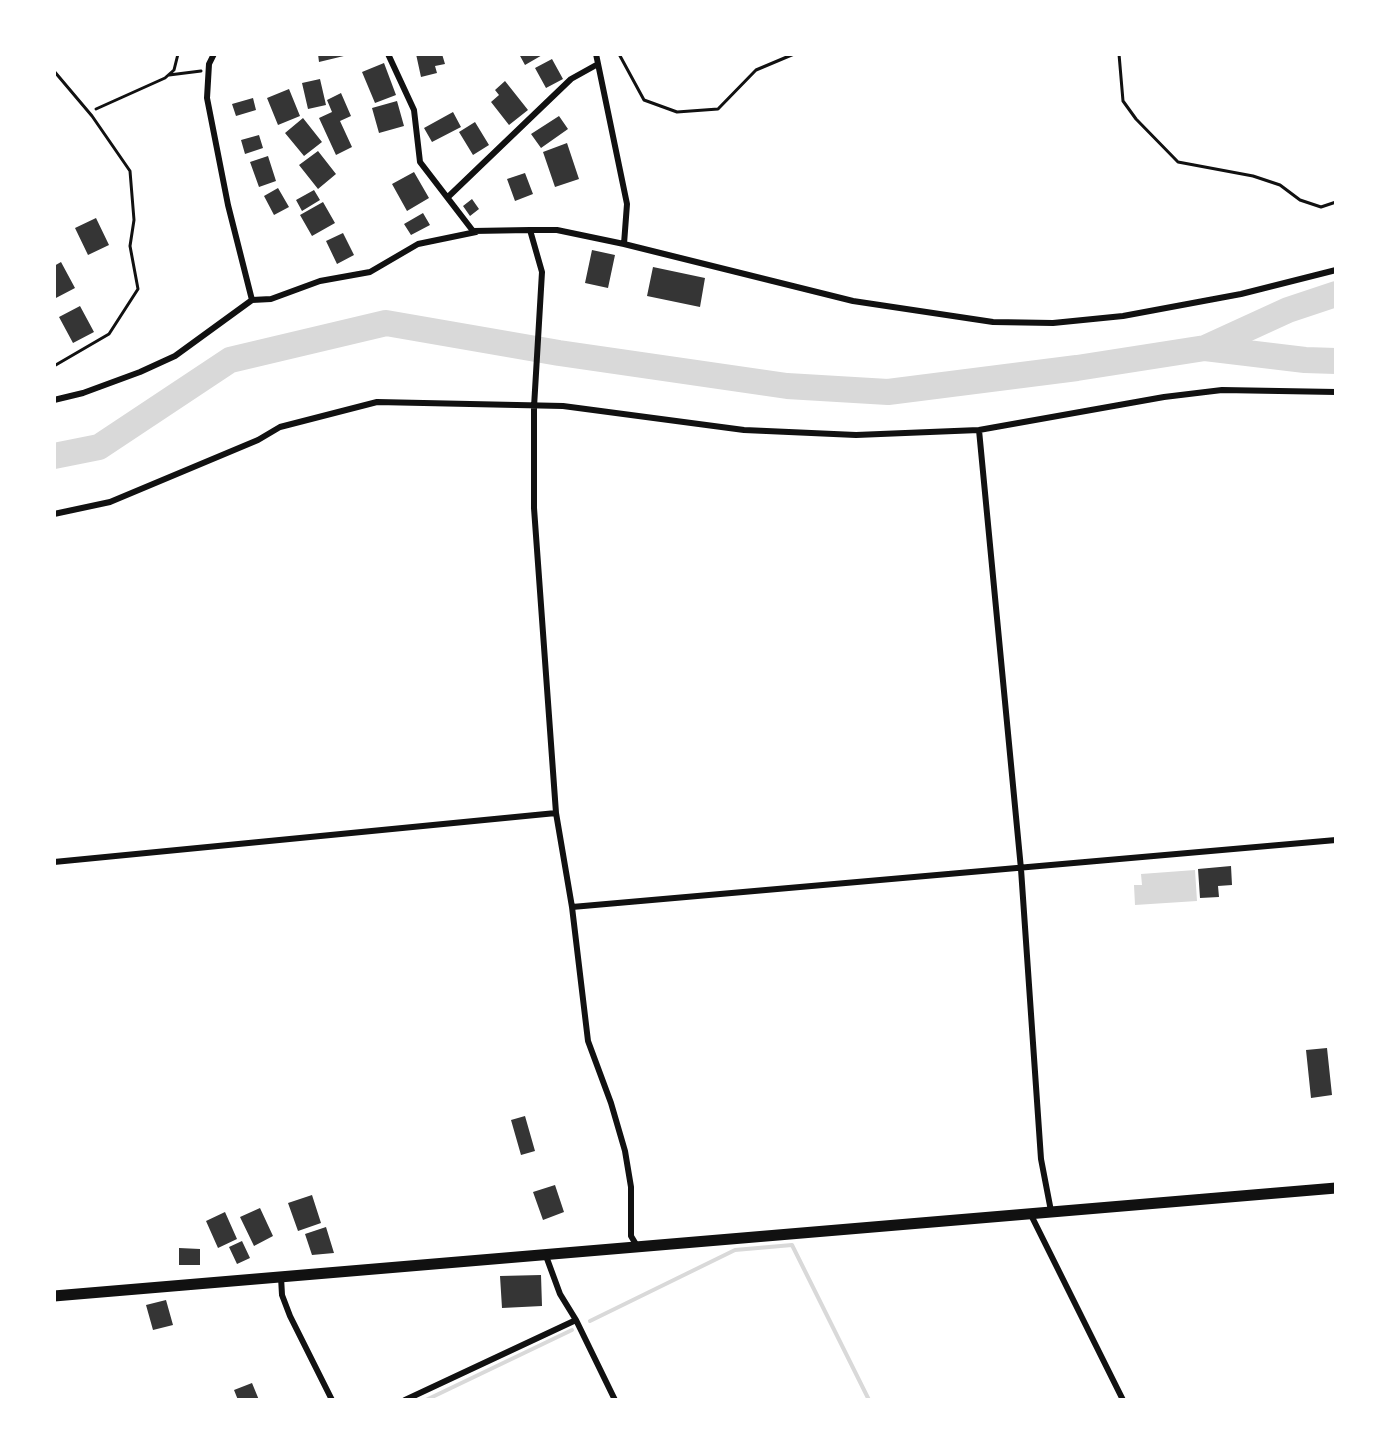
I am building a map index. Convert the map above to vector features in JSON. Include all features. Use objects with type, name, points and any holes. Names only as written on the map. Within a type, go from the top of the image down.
[{"type":"highway","points":[[54,1296],[1336,1188]]},
{"type":"street","points":[[214,54],[209,70],[207,98],[215,147],[252,300]]},
{"type":"street","points":[[388,54],[414,110],[420,162],[473,231],[557,230],[853,301],[993,322],[1053,323],[1123,316],[1241,294],[1336,270]]},
{"type":"street","points":[[596,54],[627,204],[624,244]]},
{"type":"street","points":[[448,197],[571,79],[598,64]]},
{"type":"street","points":[[530,230],[542,272],[534,407],[534,508],[556,813],[572,907],[588,1041],[625,1151],[631,1187],[631,1236],[637,1246]]},
{"type":"street","points":[[54,400],[111,383],[175,356],[252,300],[271,299],[320,281],[370,272],[418,244],[482,231]]},
{"type":"street","points":[[54,514],[110,502],[258,440],[280,427],[377,402],[563,406],[744,430],[856,435],[979,430],[1164,397],[1222,390],[1336,392]]},
{"type":"street","points":[[979,430],[1021,869],[1041,1159],[1051,1211]]},
{"type":"street","points":[[54,862],[556,813]]},
{"type":"street","points":[[572,907],[1336,840]]},
{"type":"street","points":[[1030,1213],[1123,1400]]},
{"type":"street","points":[[546,1254],[560,1294],[615,1400]]},
{"type":"street","points":[[281,1277],[282,1295],[290,1316],[332,1400]]},
{"type":"street","points":[[405,1400],[576,1320]]},
{"type":"lane","points":[[54,71],[130,171],[134,220],[130,246],[138,289],[109,334],[54,366]]},
{"type":"path","points":[[88,112],[168,75],[174,70],[178,54]]},
{"type":"path","points":[[619,54],[644,100],[677,112],[718,109],[756,70],[794,54]]},
{"type":"path","points":[[857,54],[882,54]]},
{"type":"path","points":[[1119,54],[1123,101],[1178,162],[1253,176],[1280,185],[1300,200],[1321,207],[1336,202]]},
{"type":"path","points":[[168,75],[209,70]]},
{"type":"shaded area","points":[[1195,870],[1197,901],[1135,905],[1134,885],[1142,885],[1141,874]]},
{"type":"building","points":[[318,54],[348,54],[348,55],[319,62]]},
{"type":"building","points":[[416,54],[442,54],[445,64],[435,66],[437,73],[421,77]]},
{"type":"building","points":[[519,54],[544,54],[525,65]]},
{"type":"building","points":[[552,59],[563,79],[546,88],[535,68]]},
{"type":"building","points":[[384,63],[396,95],[375,103],[362,72]]},
{"type":"building","points":[[320,79],[326,105],[308,109],[302,83]]},
{"type":"building","points":[[505,81],[528,110],[509,125],[491,102],[499,95],[495,90]]},
{"type":"building","points":[[289,89],[300,116],[278,125],[267,98]]},
{"type":"building","points":[[341,93],[351,116],[340,121],[352,147],[336,155],[319,118],[332,112],[327,100]]},
{"type":"building","points":[[253,98],[256,110],[236,116],[232,104]]},
{"type":"building","points":[[397,101],[404,126],[379,133],[372,108]]},
{"type":"building","points":[[453,112],[461,127],[432,142],[424,128]]},
{"type":"building","points":[[559,116],[568,129],[541,148],[531,134]]},
{"type":"building","points":[[303,118],[322,142],[304,156],[285,133]]},
{"type":"building","points":[[475,122],[489,145],[473,155],[459,132]]},
{"type":"building","points":[[259,135],[263,148],[245,154],[241,140]]},
{"type":"building","points":[[567,143],[579,179],[555,187],[543,152]]},
{"type":"building","points":[[318,151],[336,174],[318,189],[299,165]]},
{"type":"building","points":[[268,156],[276,181],[259,187],[250,162]]},
{"type":"building","points":[[414,172],[429,198],[407,211],[392,184]]},
{"type":"building","points":[[525,173],[533,194],[515,201],[507,179]]},
{"type":"building","points":[[278,188],[289,207],[274,215],[264,196]]},
{"type":"building","points":[[314,190],[320,200],[302,211],[296,200]]},
{"type":"building","points":[[472,199],[479,209],[470,216],[463,206]]},
{"type":"building","points":[[323,202],[335,223],[312,236],[300,215]]},
{"type":"building","points":[[423,213],[430,225],[411,235],[404,224]]},
{"type":"building","points":[[96,218],[109,245],[88,255],[75,228]]},
{"type":"building","points":[[343,233],[354,255],[337,264],[326,241]]},
{"type":"building","points":[[592,250],[615,255],[608,288],[585,283]]},
{"type":"building","points":[[61,262],[75,288],[54,299],[54,266]]},
{"type":"building","points":[[653,267],[705,278],[700,307],[647,296]]},
{"type":"building","points":[[80,306],[94,332],[73,343],[59,317]]},
{"type":"building","points":[[1231,866],[1232,885],[1218,886],[1219,897],[1200,898],[1198,869]]},
{"type":"building","points":[[1327,1048],[1332,1095],[1311,1098],[1306,1050]]},
{"type":"building","points":[[525,1116],[535,1151],[521,1155],[511,1120]]},
{"type":"building","points":[[555,1185],[564,1212],[543,1220],[533,1192]]},
{"type":"building","points":[[312,1195],[321,1223],[298,1231],[288,1203]]},
{"type":"building","points":[[260,1208],[273,1236],[254,1246],[240,1217]]},
{"type":"building","points":[[225,1212],[237,1239],[218,1248],[206,1221]]},
{"type":"building","points":[[326,1227],[334,1253],[312,1255],[305,1234]]},
{"type":"building","points":[[242,1241],[250,1258],[237,1264],[229,1247]]},
{"type":"building","points":[[179,1248],[200,1249],[200,1265],[179,1265]]},
{"type":"building","points":[[541,1275],[542,1306],[502,1308],[500,1276]]},
{"type":"building","points":[[166,1300],[173,1325],[153,1330],[146,1305]]},
{"type":"building","points":[[252,1383],[259,1400],[238,1400],[234,1390]]},
{"type":"waterway","points":[[1205,348],[1288,310],[1336,294]]},
{"type":"waterway","points":[[54,456],[99,447],[230,360],[386,323],[559,353],[787,386],[888,392],[1205,348],[1336,361]]},
{"type":"waterway","points":[[590,1321],[735,1250],[792,1245],[869,1400]]},
{"type":"waterway","points":[[426,1400],[572,1330]]}]
